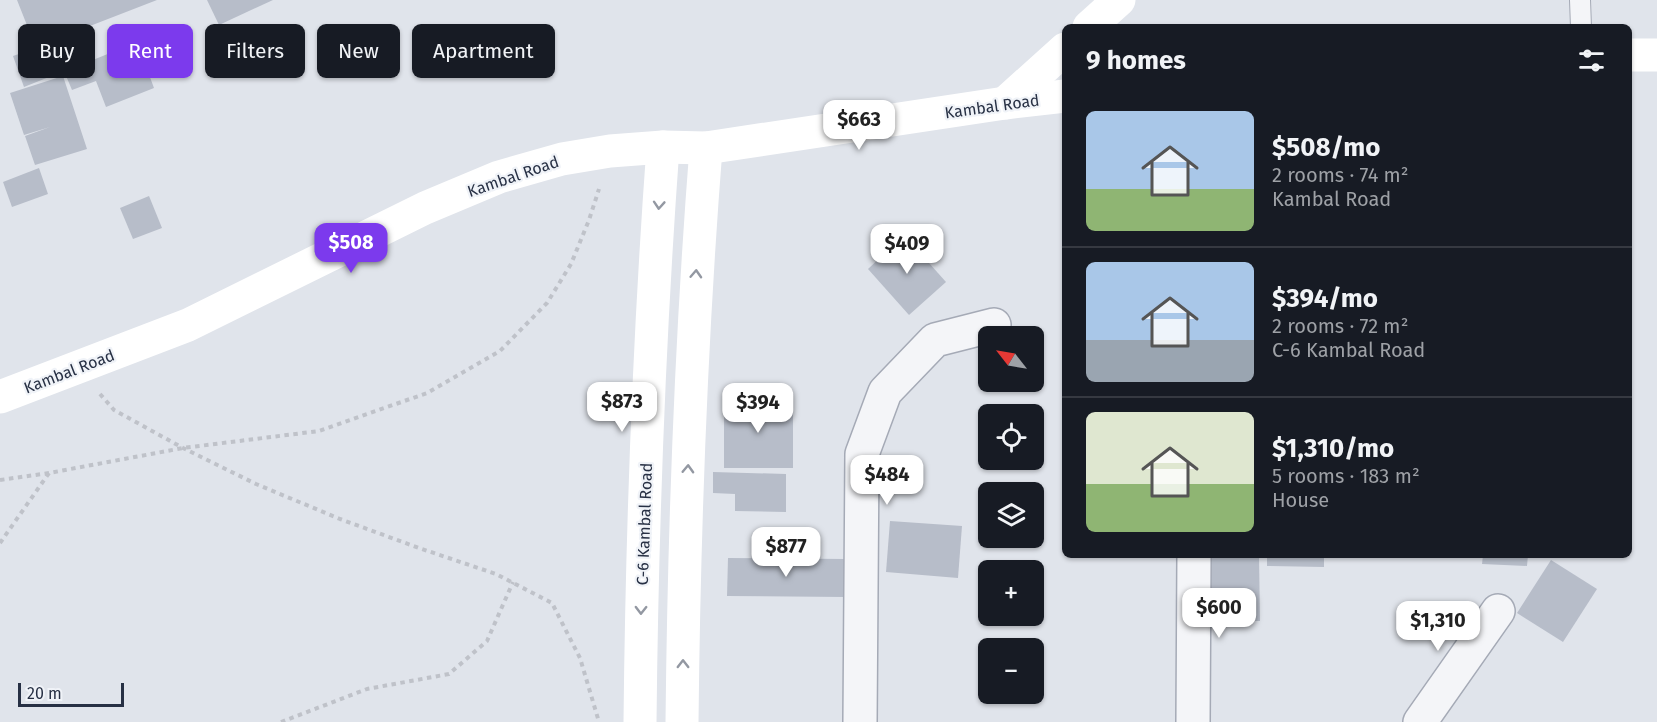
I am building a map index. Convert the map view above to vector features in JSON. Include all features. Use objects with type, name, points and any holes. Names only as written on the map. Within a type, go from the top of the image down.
[{"type":"main road","points":[[1092,24],[1119,0]]},
{"type":"main road","points":[[1005,103],[1062,52]]},
{"type":"main road","points":[[1632,55],[1657,55]]},
{"type":"main road","name":"Kambal Road","points":[[0,397],[188,326],[425,208],[499,177],[562,159],[610,151],[663,147],[706,148],[1062,96]]},
{"type":"main road","name":"C-6 Kambal Road","points":[[640,722],[648,401],[654,262],[663,147]]},
{"type":"main road","points":[[682,722],[683,612],[690,414],[697,264],[706,148]]},
{"type":"street","points":[[860,722],[862,454],[885,392],[935,340],[994,325]]},
{"type":"street","points":[[1193,722],[1194,558]]},
{"type":"street","points":[[1420,722],[1498,611]]},
{"type":"lane","points":[[1580,0],[1581,24]]},
{"type":"path","points":[[0,480],[183,448],[319,431],[427,393],[500,351],[547,303],[571,264],[589,220],[610,151]]},
{"type":"path","points":[[78,368],[114,410],[255,484],[340,519],[496,573],[552,603],[580,658],[599,722]]},
{"type":"path","points":[[0,543],[49,473]]},
{"type":"path","points":[[281,722],[368,689],[449,674],[487,641],[513,582]]},
{"type":"building","points":[[17,0],[157,0],[95,24],[26,24]]},
{"type":"building","points":[[207,0],[273,0],[221,24],[219,24]]},
{"type":"building","points":[[18,54],[18,70],[13,56]]},
{"type":"building","points":[[107,54],[107,78],[150,78],[154,88],[106,107],[96,81],[72,90],[67,78],[95,78],[95,59]]},
{"type":"building","points":[[21,78],[46,78],[24,87]]},
{"type":"building","points":[[57,78],[64,78],[87,149],[35,165],[25,136],[50,127],[24,135],[10,93]]},
{"type":"building","points":[[39,168],[48,194],[12,207],[3,182]]},
{"type":"building","points":[[149,196],[162,228],[133,239],[120,208]]},
{"type":"building","points":[[904,235],[946,282],[909,315],[868,269]]},
{"type":"building","points":[[724,401],[793,401],[793,468],[724,468]]},
{"type":"building","points":[[713,472],[786,474],[786,512],[735,511],[735,494],[713,493]]},
{"type":"building","points":[[890,521],[962,526],[958,578],[886,572]]},
{"type":"building","points":[[728,558],[845,559],[845,597],[727,596]]},
{"type":"building","points":[[1203,558],[1259,558],[1260,621],[1203,621]]},
{"type":"building","points":[[1267,558],[1324,558],[1324,567],[1267,566]]},
{"type":"building","points":[[1483,558],[1528,558],[1527,566],[1482,564]]},
{"type":"building","points":[[1551,560],[1597,589],[1563,642],[1517,613]]}]
